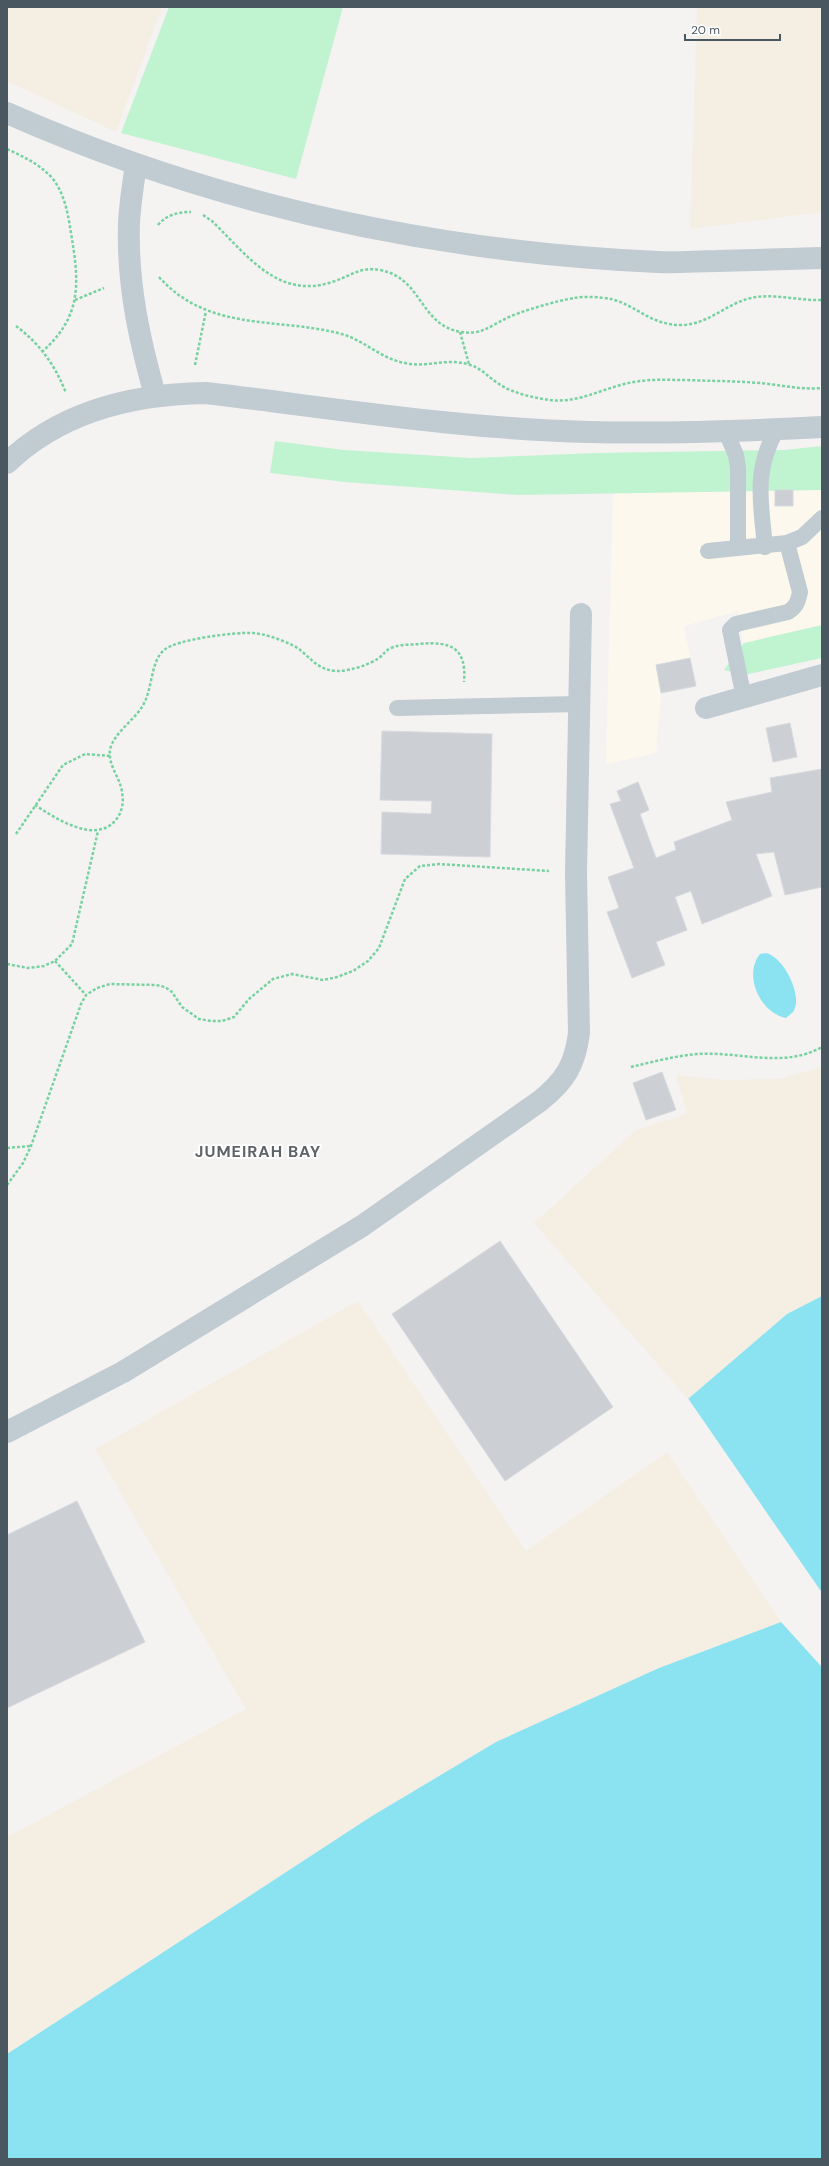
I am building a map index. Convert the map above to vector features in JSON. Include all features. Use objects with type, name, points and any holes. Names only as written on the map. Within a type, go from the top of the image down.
[{"type":"street","points":[[7,113],[136,165],[262,204],[375,230],[498,249],[660,262],[822,258]]},
{"type":"street","points":[[136,165],[129,222],[130,281],[139,338],[155,395]]},
{"type":"street","points":[[7,464],[18,453],[60,426],[106,406],[155,395],[189,393],[206,393],[466,424],[589,432],[726,432],[822,426]]},
{"type":"street","points":[[7,1432],[123,1372],[362,1226],[556,1088],[568,1071],[577,1052],[579,1033],[576,873],[581,614]]},
{"type":"street","points":[[706,708],[822,675]]},
{"type":"lane","points":[[765,547],[760,490],[761,467],[765,454],[777,429]]},
{"type":"lane","points":[[726,432],[736,455],[738,468],[738,548]]},
{"type":"lane","points":[[708,551],[787,544],[802,537],[822,518]]},
{"type":"lane","points":[[744,698],[730,630],[736,624],[788,612],[794,608],[799,600],[800,592],[787,544]]},
{"type":"lane","points":[[397,708],[579,704]]},
{"type":"path","points":[[7,149],[42,168],[53,180],[62,194],[67,209],[77,275],[75,300],[64,328],[55,341],[43,351]]},
{"type":"path","points":[[156,229],[169,216],[181,212],[192,212],[203,215],[266,273],[293,285],[307,287],[322,285],[357,270],[368,269],[394,274],[406,282],[416,292],[423,305],[434,319],[449,329],[460,332],[472,333],[484,331],[505,319],[574,298],[611,299],[649,319],[666,324],[683,325],[700,322],[733,305],[763,296],[822,300]]},
{"type":"path","points":[[158,274],[167,285],[184,298],[206,311],[236,320],[324,330],[347,336],[388,358],[406,364],[424,365],[456,361],[468,364],[479,368],[512,391],[551,400],[574,399],[596,394],[618,385],[663,379],[741,381],[806,390],[822,388]]},
{"type":"path","points":[[189,393],[206,311]]},
{"type":"path","points":[[16,326],[31,337],[58,372],[67,395],[73,420]]},
{"type":"path","points":[[460,332],[468,364]]},
{"type":"path","points":[[35,805],[67,823],[84,829],[98,831],[115,822],[119,817],[123,804],[122,792],[112,769],[110,756],[113,743],[142,708],[149,693],[157,658],[164,650],[175,643],[238,633],[265,635],[300,648],[317,665],[339,671],[368,664],[380,657],[390,648],[439,642],[446,644],[458,652],[464,665],[462,707]]},
{"type":"path","points":[[16,834],[63,765],[74,758],[85,754],[110,756]]},
{"type":"path","points":[[7,964],[36,967],[55,961],[72,944],[76,933],[98,831]]},
{"type":"path","points":[[7,1185],[24,1163],[31,1146],[81,1004],[86,995],[97,988],[110,984],[156,985],[165,987],[172,992],[182,1007],[194,1016],[210,1022],[222,1021],[234,1017],[249,999],[273,979],[292,974],[323,980],[353,971],[368,961],[379,948],[405,879],[420,866],[439,864],[576,873]]},
{"type":"path","points":[[55,961],[86,995]]},
{"type":"path","points":[[631,1067],[697,1054],[786,1059],[809,1054],[822,1047]]},
{"type":"path","points":[[7,1148],[31,1146]]},
{"type":"shaded area","points":[[822,490],[822,625],[744,643],[738,611],[684,626],[696,686],[661,693],[656,753],[606,764],[613,493]]},
{"type":"green space","points":[[169,7],[343,7],[296,179],[121,133]]},
{"type":"green space","points":[[275,441],[344,450],[471,458],[596,453],[785,450],[822,446],[822,490],[517,495],[345,482],[270,473]]},
{"type":"green space","points":[[822,625],[822,658],[744,675],[724,670],[744,643]]},
{"type":"sand","points":[[7,7],[162,7],[116,132],[7,81]]},
{"type":"sand","points":[[697,7],[822,7],[822,212],[690,229]]},
{"type":"sand","points":[[822,1067],[822,1296],[787,1314],[688,1399],[534,1223],[636,1130],[687,1114],[676,1075],[724,1080],[779,1079]]},
{"type":"sand","points":[[358,1301],[526,1551],[667,1452],[781,1622],[659,1668],[496,1742],[372,1816],[7,2054],[7,1837],[246,1709],[95,1449]]},
{"type":"water","points":[[766,953],[773,956],[785,969],[794,988],[796,1005],[793,1012],[786,1018],[777,1015],[769,1009],[757,992],[753,972],[755,963],[760,954]]},
{"type":"water","points":[[822,1296],[822,1593],[688,1399],[787,1314]]},
{"type":"water","points":[[781,1622],[822,1667],[822,2159],[7,2159],[7,2054],[372,1816],[496,1742],[659,1668]]},
{"type":"pier","points":[[687,1397],[822,1593],[822,1595],[686,1400]]},
{"type":"pier","points":[[780,1620],[783,1621],[822,1664],[822,1667]]},
{"type":"building","points":[[775,490],[793,490],[793,506],[775,506]]},
{"type":"building","points":[[690,658],[696,686],[661,693],[656,665]]},
{"type":"building","points":[[790,723],[797,757],[773,762],[766,728]]},
{"type":"building","points":[[382,731],[492,734],[490,857],[381,854],[382,812],[431,814],[432,801],[380,800]]},
{"type":"building","points":[[822,769],[822,887],[785,895],[774,852],[756,854],[772,896],[702,924],[691,891],[675,897],[687,930],[656,942],[665,965],[632,978],[607,912],[619,908],[608,877],[634,868],[610,804],[621,801],[617,791],[638,782],[649,810],[640,814],[656,858],[676,850],[674,842],[732,820],[726,802],[772,792],[770,778]]},
{"type":"building","points":[[662,1072],[676,1110],[646,1120],[633,1083]]},
{"type":"building","points":[[500,1241],[613,1407],[505,1481],[392,1314]]},
{"type":"building","points":[[77,1501],[145,1642],[7,1708],[7,1535]]},
{"type":"district","name":"JUMEIRAH BAY","points":[[258,1151]]}]
